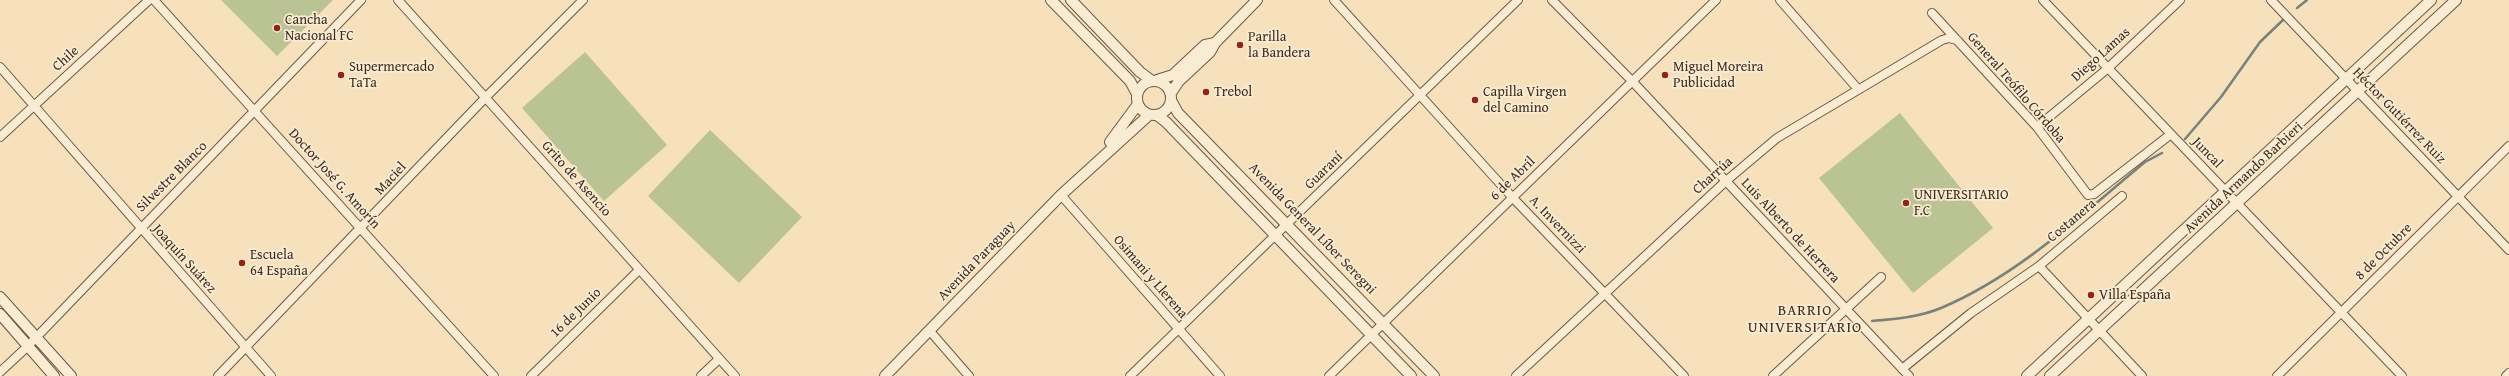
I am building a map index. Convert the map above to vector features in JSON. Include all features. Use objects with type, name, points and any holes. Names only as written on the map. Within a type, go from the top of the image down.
[{"type":"street","name":"Chile","points":[[0,137],[149,0]]},
{"type":"street","name":"Doctor José G. Amorín","points":[[154,0],[494,376]]},
{"type":"street","name":"Silvestre Blanco","points":[[0,372],[28,346],[139,228],[255,111],[361,0]]},
{"type":"street","name":"Grito de Asencio","points":[[398,0],[735,376]]},
{"type":"street","name":"Maciel","points":[[218,376],[361,229],[486,97],[583,0]]},
{"type":"street","points":[[1071,0],[1140,72],[1166,85],[1171,97]]},
{"type":"street","points":[[1153,115],[1166,110],[1179,82],[1210,52],[1215,43],[1257,0]]},
{"type":"street","name":"A. Invernizzi","points":[[1334,0],[1513,198],[1684,376]]},
{"type":"street","name":"Guaraní","points":[[1130,376],[1277,236],[1518,0]]},
{"type":"street","name":"Luis Alberto de Herrera","points":[[1552,0],[1632,81],[1909,376]]},
{"type":"street","name":"6 de Abril","points":[[1329,376],[1716,0]]},
{"type":"street","points":[[1780,0],[1857,88]]},
{"type":"street","name":"Juncal","points":[[2043,0],[2107,69],[2238,203],[2402,376]]},
{"type":"street","name":"Diego Lamas","points":[[2037,127],[2107,69],[2180,0]]},
{"type":"street","name":"Héctor Gutiérrez Ruiz","points":[[2272,0],[2345,79],[2509,250]]},
{"type":"street","name":"Avenida Armando Barbieri","points":[[2027,376],[2431,0]]},
{"type":"street","name":"Avenida Armando Barbieri","points":[[2050,376],[2456,0]]},
{"type":"street","points":[[1055,1],[1130,81],[1137,99],[1277,236],[1411,376]]},
{"type":"street","name":"General Teófilo Córdoba","points":[[1932,13],[2037,127],[2088,195],[2094,194],[2171,134]]},
{"type":"street","name":"Charrúa","points":[[1516,376],[1726,181],[1776,138],[1857,88],[1942,40],[1949,38],[1957,40]]},
{"type":"street","points":[[1137,99],[1142,85],[1173,75],[1205,45],[1215,43]]},
{"type":"street","name":"Joaquín Suárez","points":[[0,67],[139,228],[271,376]]},
{"type":"street","name":"Avenida General Líber Seregni","points":[[1171,97],[1178,113],[1288,224],[1434,376]]},
{"type":"street","name":"Avenida Paraguay","points":[[1091,166],[1137,99]]},
{"type":"street","name":"Avenida Paraguay","points":[[885,376],[1061,195],[1091,166],[1153,115]]},
{"type":"street","name":"8 de Octubre","points":[[2277,376],[2509,146]]},
{"type":"street","name":"Osimani y Llerena","points":[[1061,195],[1220,376]]},
{"type":"street","name":"Costanera","points":[[1902,369],[1971,312],[2039,266],[2122,196]]},
{"type":"street","points":[[2039,266],[2142,376]]},
{"type":"street","name":"16 de Junio","points":[[531,376],[639,270]]},
{"type":"street","points":[[1773,376],[1881,277]]},
{"type":"street","points":[[0,297],[71,376]]},
{"type":"street","points":[[0,314],[54,376]]},
{"type":"street","points":[[929,330],[969,376]]},
{"type":"street","points":[[701,376],[719,359]]},
{"type":"street","points":[[2506,376],[2509,373]]},
{"type":"green space","name":"Cancha Nacional FC","points":[[221,0],[333,0],[277,56]]},
{"type":"green space","points":[[585,52],[667,145],[604,201],[522,108]]},
{"type":"green space","name":"UNIVERSITARIO F.C","points":[[1900,113],[1993,228],[1913,293],[1819,178]]},
{"type":"green space","points":[[710,130],[802,217],[739,283],[648,196]]},
{"type":"waterway","points":[[2297,8],[2307,0]]},
{"type":"waterway","points":[[2185,139],[2221,97],[2260,42],[2284,19]]},
{"type":"waterway","points":[[1872,321],[1925,314],[1970,294],[1997,279],[2073,223],[2145,162],[2162,153]]},
{"type":"place","name":"Cancha Nacional FC","points":[[277,28]]},
{"type":"place","name":"Parilla la Bandera","points":[[1240,45]]},
{"type":"place","name":"Supermercado TaTa","points":[[341,75]]},
{"type":"place","name":"Miguel Moreira Publicidad","points":[[1665,75]]},
{"type":"place","name":"Trebol","points":[[1206,92]]},
{"type":"place","name":"Capilla Virgen del Camino","points":[[1475,100]]},
{"type":"place","name":"UNIVERSITARIO F.C","points":[[1906,203]]},
{"type":"place","name":"Escuela 64 España","points":[[242,263]]},
{"type":"place","name":"Villa España","points":[[2091,295]]},
{"type":"district","name":"BARRIO UNIVERSITARIO","points":[[1805,320]]}]
